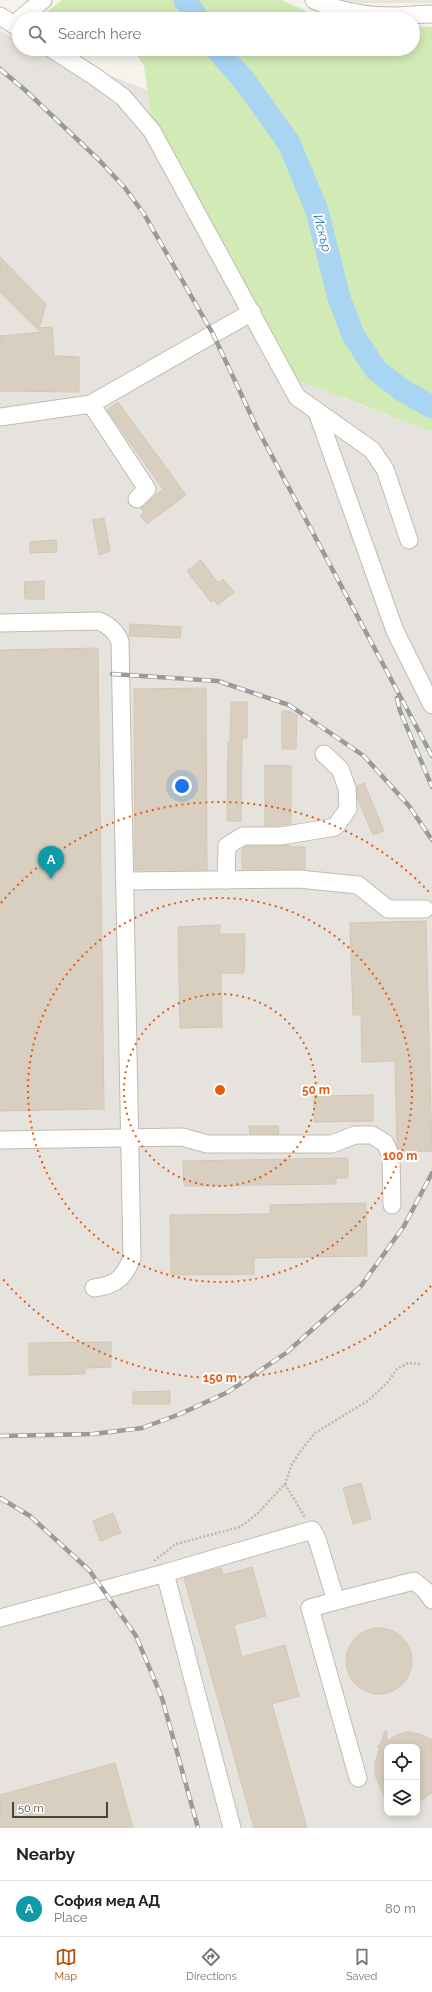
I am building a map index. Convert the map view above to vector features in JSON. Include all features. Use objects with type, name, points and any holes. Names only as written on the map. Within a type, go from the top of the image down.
[{"type":"street","points":[[27,12],[43,0]]},
{"type":"street","points":[[314,0],[328,6],[363,7],[379,12]]},
{"type":"street","points":[[420,15],[432,14]]},
{"type":"street","points":[[62,56],[124,97],[152,131],[297,397],[372,450],[385,469],[409,540]]},
{"type":"street","points":[[0,417],[91,404],[252,312]]},
{"type":"street","points":[[91,404],[147,488],[137,499]]},
{"type":"street","points":[[317,412],[395,631],[432,705]]},
{"type":"street","points":[[0,623],[99,621],[108,625],[116,632],[120,641],[126,882],[132,1258],[127,1270],[119,1280],[108,1286],[94,1288]]},
{"type":"street","points":[[226,880],[227,846],[243,836],[281,836],[335,827],[348,809],[348,788],[340,769],[324,754]]},
{"type":"street","points":[[126,882],[299,879],[358,885],[388,909],[424,908]]},
{"type":"street","points":[[0,1140],[182,1137],[207,1144],[332,1144],[354,1135],[372,1135],[385,1143],[391,1156],[392,1205]]},
{"type":"street","points":[[0,1618],[142,1580],[312,1530],[317,1540],[336,1601]]},
{"type":"street","points":[[165,1573],[232,1828]]},
{"type":"street","points":[[358,1778],[310,1608],[414,1581],[425,1590],[432,1600]]},
{"type":"path","points":[[142,1580],[154,1560],[164,1551],[176,1544],[240,1527],[257,1514],[285,1484],[292,1464],[302,1448],[315,1433],[369,1400],[388,1382],[397,1369],[408,1363],[420,1364]]},
{"type":"path","points":[[285,1484],[297,1502],[312,1530]]},
{"type":"shaded area","points":[[344,0],[432,0],[432,3],[344,3]]},
{"type":"shaded area","points":[[0,31],[12,36],[12,56],[62,56],[194,109],[342,398],[432,432],[432,1828],[0,1828]]},
{"type":"green space","points":[[62,0],[282,0],[308,12],[47,12]]},
{"type":"green space","points":[[420,26],[432,27],[432,432],[292,378],[256,306],[151,115],[144,66],[138,56],[420,56]]},
{"type":"building","points":[[0,257],[46,304],[39,328],[52,327],[54,356],[79,357],[79,392],[0,391],[0,336],[40,332],[0,292]]},
{"type":"building","points":[[118,402],[186,495],[147,524],[140,515],[144,512],[141,508],[163,489],[107,410]]},
{"type":"building","points":[[104,518],[110,551],[99,555],[93,520]]},
{"type":"building","points":[[56,540],[57,552],[30,553],[30,542]]},
{"type":"building","points":[[201,560],[218,583],[223,579],[234,592],[218,605],[214,600],[211,602],[187,571]]},
{"type":"building","points":[[44,581],[44,599],[25,599],[24,582]]},
{"type":"building","points":[[130,624],[181,627],[180,638],[129,636]]},
{"type":"building","points":[[98,648],[104,1109],[0,1111],[0,650]]},
{"type":"building","points":[[206,688],[207,870],[135,870],[134,689]]},
{"type":"building","points":[[231,702],[247,702],[247,738],[242,738],[241,821],[227,821],[228,742],[230,742]]},
{"type":"building","points":[[282,711],[288,711],[297,715],[296,749],[282,749]]},
{"type":"building","points":[[265,765],[291,766],[291,824],[265,826]]},
{"type":"building","points":[[364,783],[384,831],[373,835],[357,797],[357,786]]},
{"type":"building","points":[[290,845],[290,847],[305,847],[305,869],[242,869],[242,849],[245,847]]},
{"type":"building","points":[[426,921],[432,1151],[400,1152],[397,1146],[395,1061],[362,1062],[361,1015],[353,1015],[350,923]]},
{"type":"building","points":[[220,925],[220,934],[245,934],[244,973],[221,973],[222,1027],[180,1028],[178,927]]},
{"type":"building","points":[[373,1095],[373,1121],[314,1122],[314,1096]]},
{"type":"building","points":[[249,1126],[278,1126],[279,1134],[250,1134]]},
{"type":"building","points":[[348,1158],[348,1178],[336,1178],[336,1184],[184,1186],[183,1161]]},
{"type":"building","points":[[366,1203],[367,1256],[254,1258],[254,1274],[171,1275],[170,1215],[270,1214],[270,1205]]},
{"type":"building","points":[[111,1342],[111,1367],[85,1368],[85,1374],[29,1375],[29,1343]]},
{"type":"building","points":[[170,1391],[170,1404],[133,1404],[133,1392]]},
{"type":"building","points":[[361,1483],[371,1519],[353,1524],[343,1488]]},
{"type":"building","points":[[113,1513],[121,1533],[100,1541],[93,1521]]},
{"type":"building","points":[[252,1567],[266,1616],[234,1625],[242,1657],[285,1645],[299,1696],[272,1704],[307,1828],[254,1828],[184,1578],[221,1568],[223,1575]]},
{"type":"building","points":[[379,1628],[391,1631],[402,1638],[409,1649],[412,1661],[409,1673],[402,1684],[391,1691],[379,1694],[367,1691],[356,1684],[349,1673],[346,1661],[349,1649],[356,1638],[367,1631]]},
{"type":"building","points":[[385,1731],[387,1731],[387,1741],[396,1735],[408,1732],[420,1734],[432,1740],[432,1793],[420,1801],[420,1744],[384,1744],[384,1795],[375,1775],[375,1763],[380,1747],[377,1747],[380,1745]]},
{"type":"building","points":[[115,1763],[133,1828],[1,1828],[0,1795]]},
{"type":"waterway","name":"Искър","points":[[185,0],[193,12]]},
{"type":"waterway","name":"Искър","points":[[222,56],[243,79],[289,143],[317,211],[339,298],[353,335],[376,370],[402,390],[432,407]]},
{"type":"railway","points":[[0,69],[25,90],[99,160],[125,188],[144,214],[213,334],[257,428],[432,756]]},
{"type":"railway","points":[[112,674],[218,681],[289,705],[364,756],[409,806],[432,840]]},
{"type":"railway","points":[[397,698],[400,711],[432,787]]},
{"type":"railway","points":[[0,1436],[93,1434],[142,1428],[180,1414],[228,1392],[286,1353],[361,1286],[404,1226],[432,1173]]},
{"type":"railway","points":[[0,1498],[30,1516],[89,1570],[136,1636],[162,1698],[198,1828]]},
{"type":"place","name":"София мед АД","points":[[51,879]]}]
